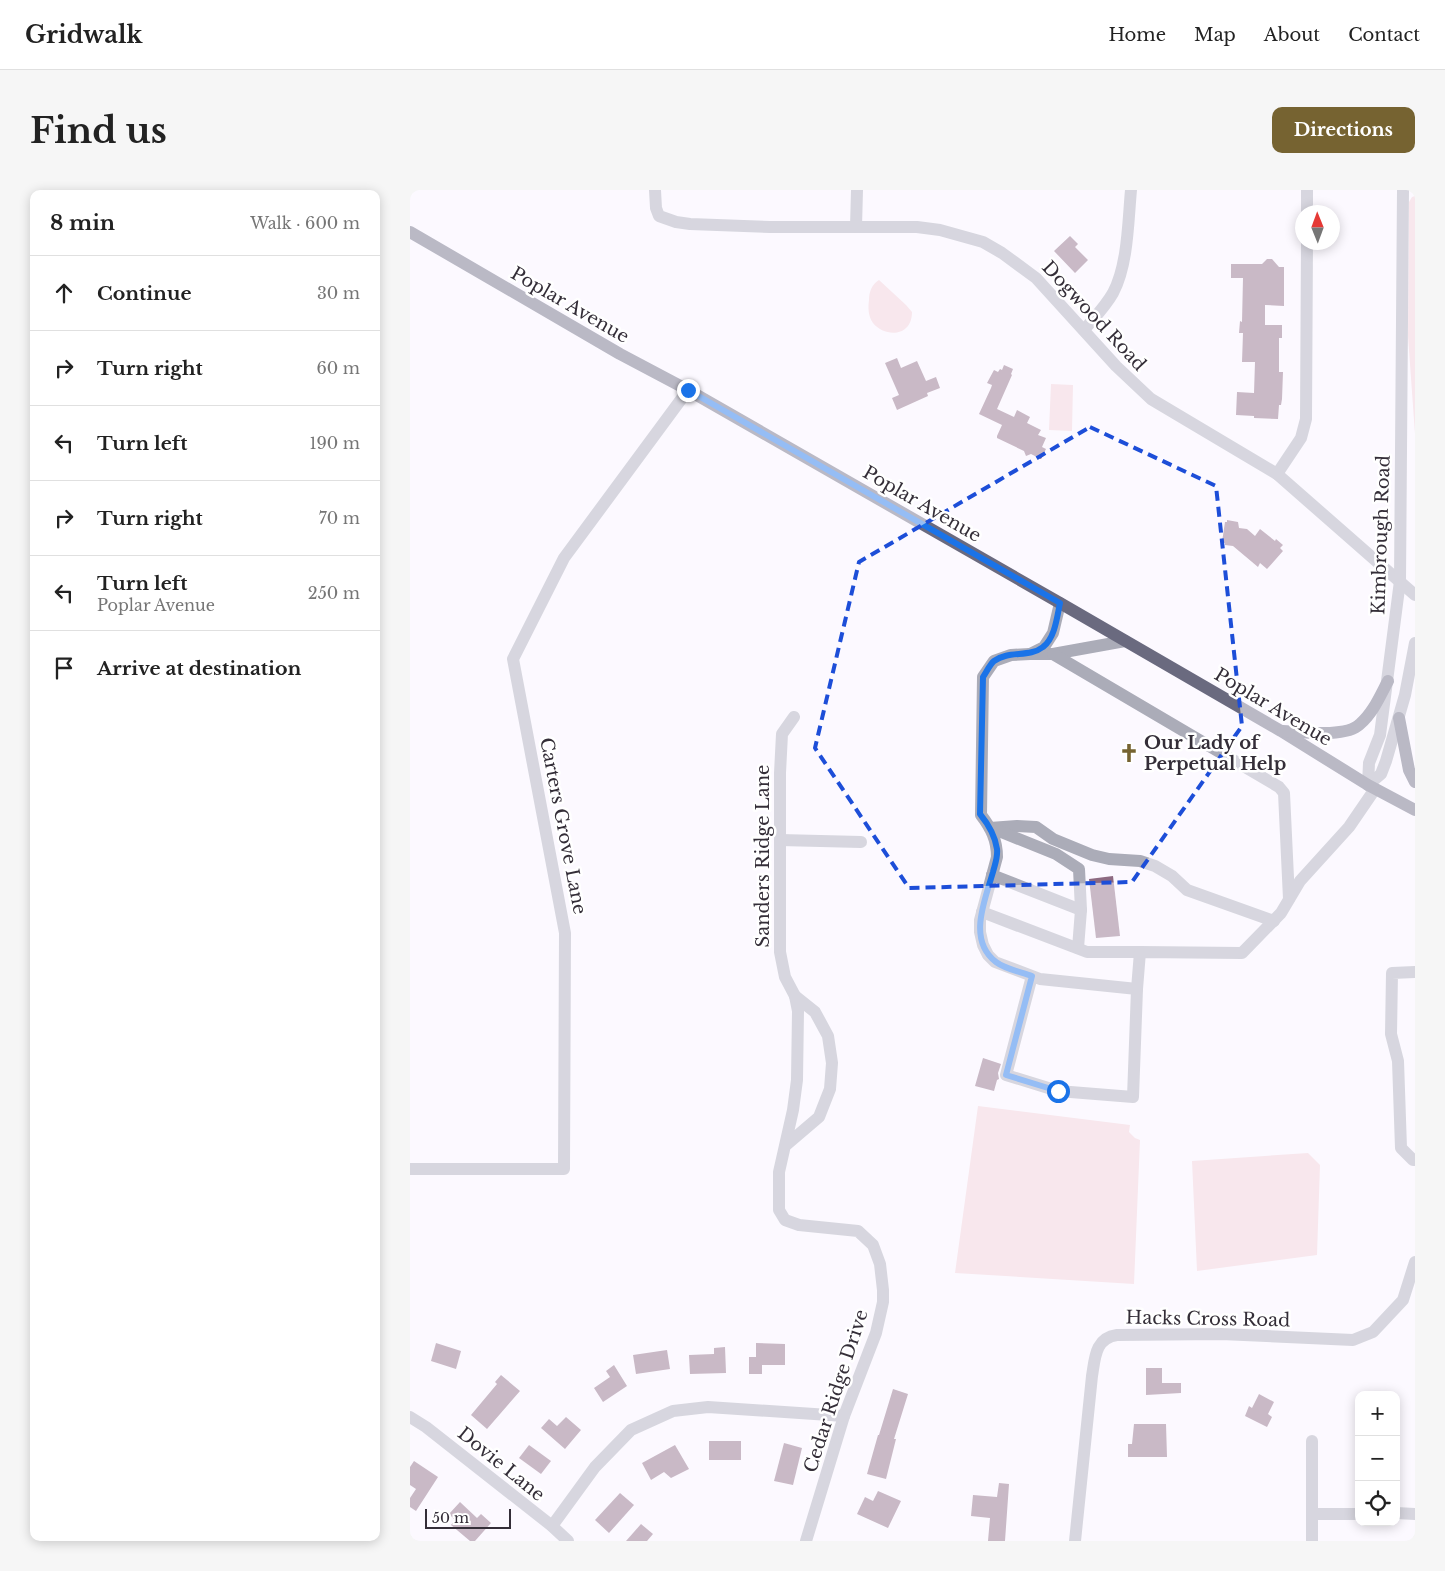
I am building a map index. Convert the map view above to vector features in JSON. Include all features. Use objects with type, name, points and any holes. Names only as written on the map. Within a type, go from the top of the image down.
[{"type":"main road","name":"Poplar Avenue","points":[[410,232],[620,354],[688,390],[1281,730],[1372,787],[1415,810]]},
{"type":"main road","points":[[1281,730],[1315,733],[1341,732],[1360,726],[1375,706],[1388,681]]},
{"type":"main road","points":[[1399,718],[1409,770],[1415,782]]},
{"type":"street","name":"Dogwood Road","points":[[655,190],[656,208],[659,216],[676,222],[770,227],[917,228],[940,230],[983,242],[1002,253],[1036,278],[1131,382],[1151,399],[1278,474],[1415,595]]},
{"type":"street","points":[[856,227],[857,190]]},
{"type":"street","points":[[1084,330],[1104,306],[1118,282],[1123,263],[1132,190]]},
{"type":"street","points":[[1307,190],[1307,205]]},
{"type":"street","name":"Kimbrough Road","points":[[1372,787],[1369,763],[1380,735],[1400,581],[1403,190]]},
{"type":"street","points":[[1278,474],[1301,438],[1306,419],[1308,250]]},
{"type":"street","name":"Carters Grove Lane","points":[[410,1169],[564,1169],[565,934],[513,659],[564,558],[688,390]]},
{"type":"street","points":[[1030,654],[1044,647],[1049,640],[1053,633],[1060,603]]},
{"type":"street","points":[[1125,641],[1053,654],[1011,655],[994,661],[983,677],[980,814],[990,828],[997,848],[997,857],[982,912],[980,932],[983,945],[988,954],[1000,965],[1036,978],[1137,989]]},
{"type":"street","points":[[982,912],[1087,952],[1242,953],[1281,913],[1300,881],[1348,827],[1381,774],[1405,695],[1415,643]]},
{"type":"street","points":[[1053,654],[1279,787],[1284,793],[1289,899]]},
{"type":"street","name":"Sanders Ridge Lane","points":[[778,1172],[793,1110],[797,1080],[798,1011],[795,996],[784,977],[780,952],[780,773],[782,734],[794,717]]},
{"type":"street","points":[[990,828],[1036,827],[1053,839],[1092,855],[1109,859],[1140,861],[1155,866],[1172,876],[1187,890],[1274,921]]},
{"type":"street","points":[[990,828],[1056,854],[1079,869],[1081,910],[1078,948]]},
{"type":"street","points":[[780,840],[861,842]]},
{"type":"street","points":[[992,875],[1081,910]]},
{"type":"street","points":[[1036,978],[1006,1075],[1058,1091],[1133,1097],[1140,952]]},
{"type":"street","points":[[1415,972],[1392,972],[1391,1034],[1398,1061],[1401,1148],[1415,1160]]},
{"type":"street","name":"Sanders Ridge Lane","points":[[785,1146],[819,1117],[830,1089],[832,1063],[828,1036],[815,1012],[795,996]]},
{"type":"street","name":"Cedar Ridge Drive","points":[[778,1172],[779,1210],[785,1220],[799,1225],[858,1231],[872,1245],[880,1264],[883,1302],[876,1333],[844,1416],[806,1541]]},
{"type":"street","name":"Hacks Cross Road","points":[[1075,1541],[1092,1376],[1095,1356],[1104,1339],[1117,1334],[1221,1334],[1338,1341],[1353,1340],[1365,1336],[1381,1324],[1403,1300],[1415,1262]]},
{"type":"street","points":[[552,1526],[595,1467],[630,1430],[673,1411],[708,1407],[844,1416]]},
{"type":"street","name":"Dovie Lane","points":[[410,1417],[426,1426],[552,1526],[568,1541]]},
{"type":"street","points":[[1312,1441],[1312,1541]]},
{"type":"street","points":[[1400,1513],[1415,1514]]},
{"type":"street","points":[[1312,1514],[1355,1514]]},
{"type":"highlighted area","points":[[1090,427],[1216,486],[1242,726],[1132,882],[909,888],[815,748],[859,562]]},
{"type":"shaded area","points":[[1415,196],[1415,434],[1408,336],[1409,202]]},
{"type":"shaded area","points":[[879,280],[912,312],[911,321],[903,331],[890,333],[884,331],[878,328],[871,320],[869,314],[870,294],[873,286]]},
{"type":"shaded area","points":[[1051,384],[1073,385],[1072,431],[1049,430]]},
{"type":"shaded area","points":[[978,1106],[1130,1125],[1129,1132],[1140,1140],[1134,1284],[955,1273]]},
{"type":"shaded area","points":[[1308,1153],[1320,1165],[1317,1255],[1197,1271],[1192,1161]]},
{"type":"building","points":[[1070,236],[1078,244],[1075,247],[1088,260],[1075,273],[1054,251]]},
{"type":"building","points":[[1267,259],[1272,259],[1279,267],[1284,267],[1284,306],[1265,305],[1265,325],[1282,325],[1282,338],[1279,338],[1279,372],[1283,372],[1282,399],[1281,405],[1279,405],[1278,419],[1236,415],[1237,392],[1254,393],[1255,362],[1242,362],[1243,333],[1239,333],[1240,321],[1242,322],[1243,278],[1231,278],[1231,264],[1262,264]]},
{"type":"building","points":[[897,358],[901,368],[917,361],[926,381],[936,377],[940,388],[927,393],[928,396],[897,410],[892,398],[899,395],[885,363]]},
{"type":"building","points":[[1004,365],[1013,369],[997,409],[1014,417],[1017,410],[1030,417],[1027,423],[1041,430],[1038,435],[1046,438],[1042,447],[1046,449],[1041,459],[1031,454],[1026,456],[1024,451],[997,438],[1002,425],[979,414],[992,385],[987,383],[994,370],[998,372],[1000,369],[1002,370]]},
{"type":"building","points":[[1227,520],[1238,522],[1239,528],[1247,529],[1255,536],[1260,529],[1283,545],[1280,548],[1283,551],[1267,569],[1260,563],[1258,567],[1233,546],[1225,545],[1222,542],[1225,522]]},
{"type":"building","points":[[1113,876],[1120,936],[1096,938],[1089,879]]},
{"type":"building","points":[[983,1058],[1001,1064],[998,1073],[999,1079],[994,1091],[975,1086]]},
{"type":"building","points":[[436,1343],[461,1351],[456,1369],[431,1361]]},
{"type":"building","points":[[756,1343],[785,1344],[785,1365],[762,1365],[762,1374],[749,1374],[749,1357],[756,1357]]},
{"type":"building","points":[[725,1347],[726,1373],[690,1374],[689,1355],[714,1354],[714,1348]]},
{"type":"building","points":[[667,1350],[670,1369],[636,1374],[633,1355]]},
{"type":"building","points":[[614,1365],[627,1386],[603,1402],[594,1388],[610,1377],[606,1371]]},
{"type":"building","points":[[1146,1368],[1162,1368],[1162,1383],[1181,1383],[1181,1393],[1146,1395]]},
{"type":"building","points":[[501,1375],[520,1391],[487,1429],[471,1415],[497,1384],[495,1382]]},
{"type":"building","points":[[893,1389],[908,1394],[894,1439],[896,1439],[886,1479],[867,1474]]},
{"type":"building","points":[[1259,1394],[1274,1402],[1268,1414],[1272,1417],[1267,1427],[1245,1416],[1249,1406],[1252,1408]]},
{"type":"building","points":[[566,1417],[581,1430],[565,1449],[541,1428],[549,1419],[557,1426]]},
{"type":"building","points":[[1134,1424],[1166,1424],[1167,1457],[1128,1457],[1128,1444],[1132,1444]]},
{"type":"building","points":[[709,1441],[741,1441],[741,1460],[709,1460]]},
{"type":"building","points":[[784,1443],[802,1448],[793,1485],[774,1481]]},
{"type":"building","points":[[529,1445],[551,1461],[541,1474],[519,1458]]},
{"type":"building","points":[[675,1445],[689,1469],[671,1478],[664,1472],[651,1480],[642,1463]]},
{"type":"building","points":[[414,1461],[438,1477],[416,1511],[410,1507],[410,1498],[416,1489],[410,1485],[410,1467]]},
{"type":"building","points":[[999,1483],[1009,1484],[1005,1541],[988,1541],[990,1518],[971,1516],[973,1495],[997,1497]]},
{"type":"building","points":[[878,1491],[901,1501],[888,1528],[857,1514],[865,1497],[873,1501]]},
{"type":"building","points":[[620,1493],[634,1505],[609,1533],[595,1520]]},
{"type":"building","points":[[460,1502],[477,1518],[481,1514],[491,1523],[475,1541],[470,1541],[451,1525],[455,1520],[449,1514]]},
{"type":"building","points":[[641,1524],[653,1534],[647,1541],[626,1541]]},
{"type":"place","name":"Our Lady of Perpetual Help","points":[[1129,753]]},
{"type":"route","points":[[688,390],[1060,603],[1053,633],[1044,647],[1030,654],[1011,655],[994,661],[983,677],[980,814],[993,834],[997,848],[997,857],[980,920],[983,945],[995,962],[1032,976],[1006,1075],[1058,1091]]}]
